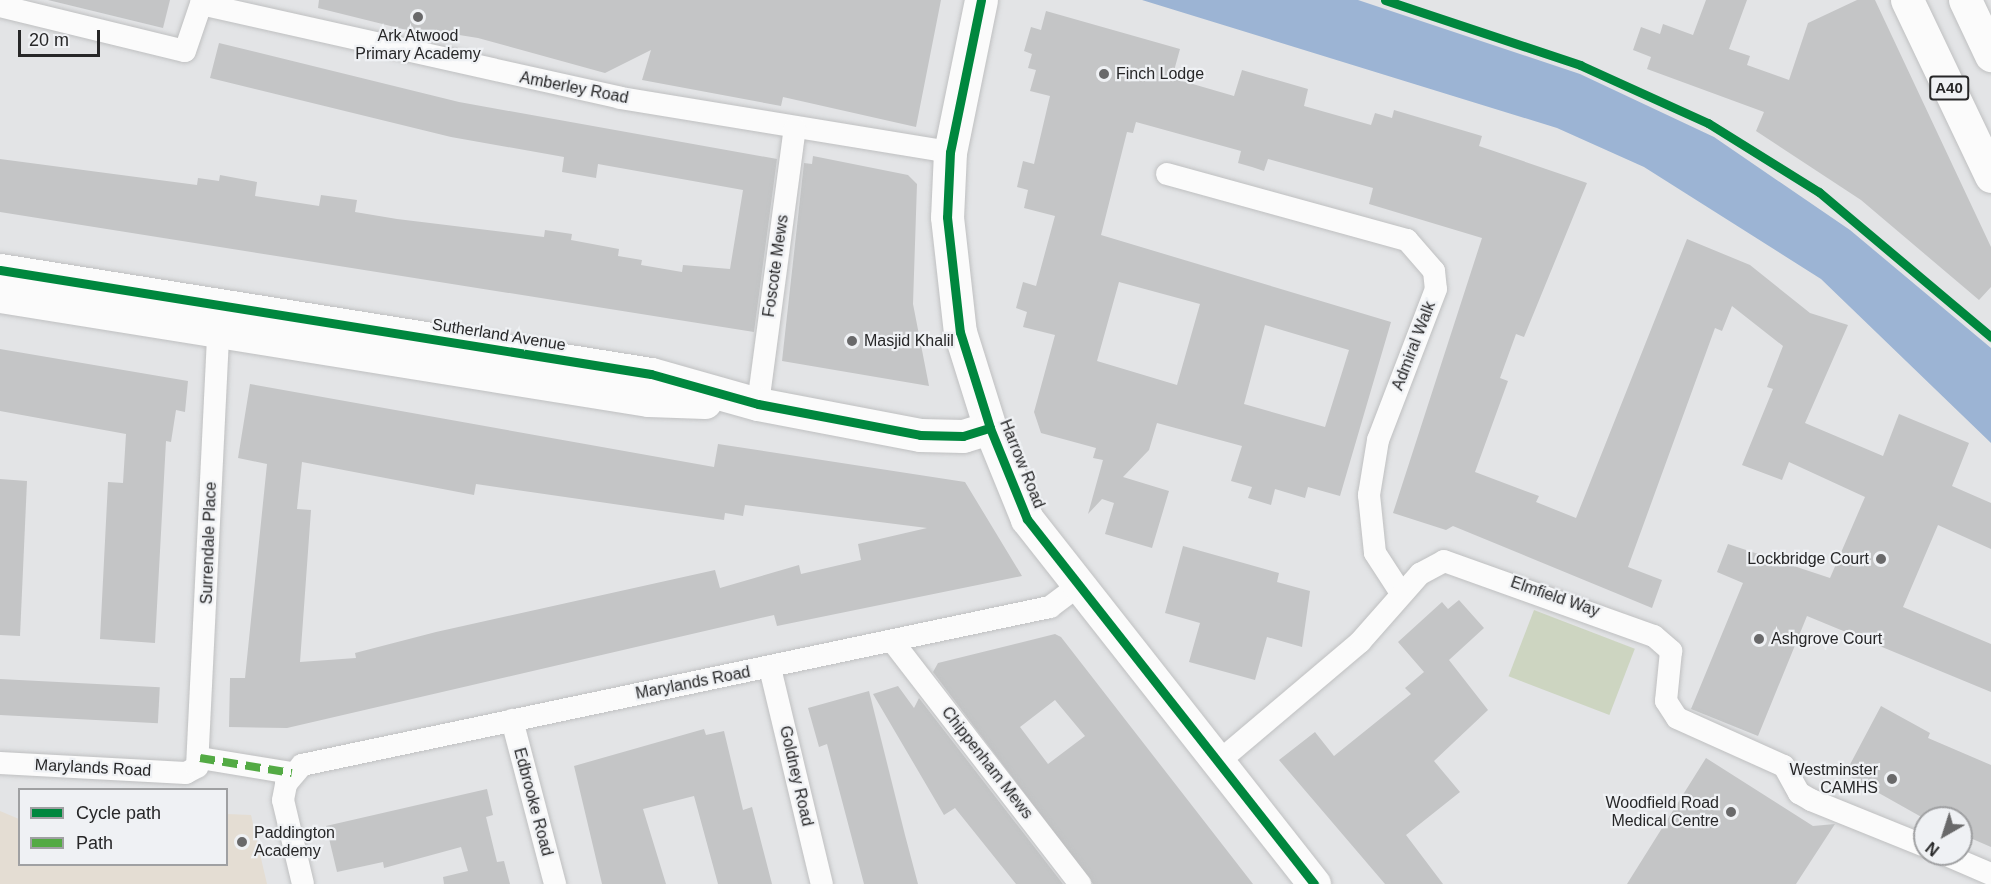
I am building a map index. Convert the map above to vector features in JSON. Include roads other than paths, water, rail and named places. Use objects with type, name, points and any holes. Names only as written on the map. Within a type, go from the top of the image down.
[{"type":"main road","name":"Harrow Road","points":[[981,0],[950,152],[947,217],[953,280],[966,357],[990,428],[1027,519],[1077,587],[1314,884]]},
{"type":"main road","name":"A40","points":[[1907,0],[1991,176]]},
{"type":"main road","points":[[1965,0],[1991,55]]},
{"type":"main road","points":[[0,270],[219,318],[648,400],[758,404],[920,435],[963,436],[990,428]]},
{"type":"main road","points":[[0,296],[219,318]]},
{"type":"street","name":"Amberley Road","points":[[201,2],[490,71],[795,128],[950,152]]},
{"type":"street","points":[[0,6],[185,51],[201,2]]},
{"type":"street","name":"Foscote Mews","points":[[758,404],[795,128]]},
{"type":"street","name":"Admiral Walk","points":[[1167,174],[1407,240],[1434,271],[1436,289],[1378,440],[1369,495],[1375,553],[1401,593]]},
{"type":"street","name":"Surrendale Place","points":[[193,765],[219,318]]},
{"type":"street","name":"Elmfield Way","points":[[1217,763],[1360,642],[1401,593],[1444,561],[1626,621],[1671,651],[1666,701],[1677,718],[1784,766],[1805,797],[1913,841]]},
{"type":"street","name":"Marylands Road","points":[[0,763],[193,765],[297,769],[512,720],[770,668],[1050,607],[1077,587]]},
{"type":"street","name":"Chippenham Mews","points":[[893,642],[1080,884]]},
{"type":"street","name":"Goldney Road","points":[[770,668],[822,884]]},
{"type":"street","name":"Edbrooke Road","points":[[512,720],[555,884]]},
{"type":"street","points":[[297,769],[283,800],[303,884]]},
{"type":"street","points":[[1972,866],[1991,874]]},
{"type":"water","points":[[1142,0],[1358,0],[1580,74],[1714,137],[1850,230],[1991,348],[1991,443],[1821,279],[1644,167],[1557,128]]},
{"type":"place","name":"Ark Atwood Primary Academy","points":[[418,17]]},
{"type":"place","name":"Finch Lodge","points":[[1104,74]]},
{"type":"place","name":"Masjid Khalil","points":[[852,341]]},
{"type":"place","name":"Lockbridge Court","points":[[1881,559]]},
{"type":"place","name":"Ashgrove Court","points":[[1759,639]]},
{"type":"place","name":"Westminster CAMHS","points":[[1892,779]]},
{"type":"place","name":"Woodfield Road Medical Centre","points":[[1731,812]]},
{"type":"place","name":"Paddington Academy","points":[[242,842]]}]
